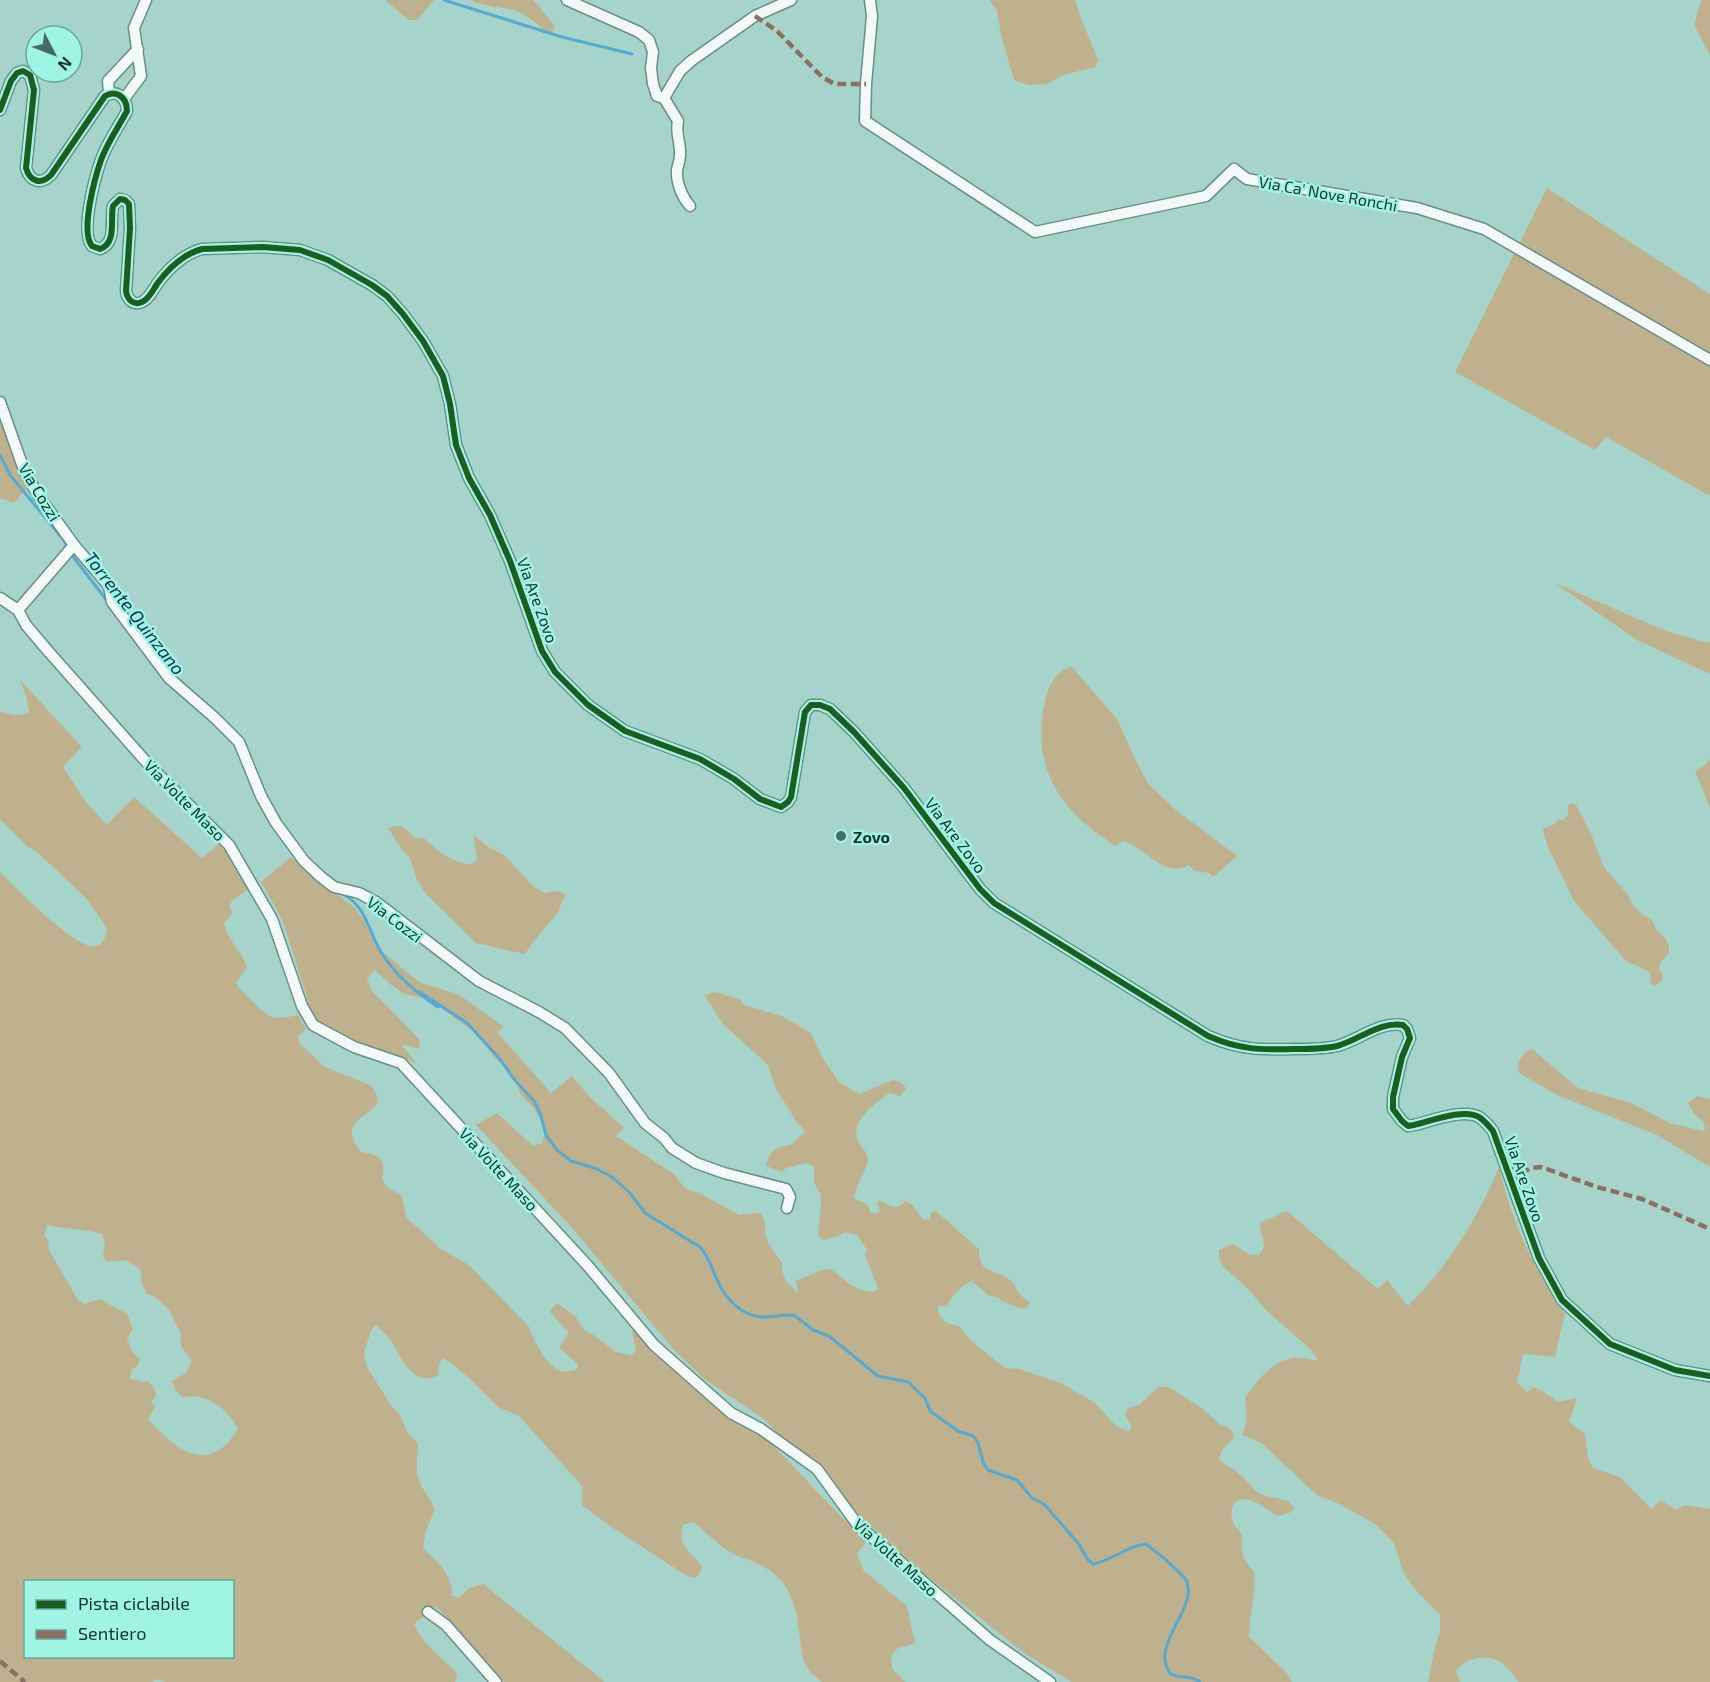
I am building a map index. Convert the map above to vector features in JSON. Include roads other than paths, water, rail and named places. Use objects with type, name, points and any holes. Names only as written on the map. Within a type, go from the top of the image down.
[{"type":"street","name":"Via Are Zovo","points":[[146,0],[134,28],[141,76],[124,99],[127,111],[101,159],[88,215],[88,240],[92,246],[100,249],[105,246],[111,240],[113,206],[120,199],[129,204],[130,228],[125,286],[128,298],[137,303],[143,302],[164,275],[193,251],[264,247],[300,250],[328,260],[387,296],[423,341],[443,376],[456,445],[469,478],[490,515],[510,561],[542,651],[555,672],[588,705],[625,731],[700,759],[734,779],[760,799],[781,807],[788,802],[790,797],[805,712],[812,705],[825,707],[834,712],[854,732],[904,788],[980,889],[994,903],[1202,1033],[1227,1044],[1257,1050],[1317,1049],[1337,1046],[1386,1025],[1403,1024],[1410,1038],[1402,1058],[1393,1097],[1393,1109],[1402,1121],[1408,1126],[1455,1115],[1469,1114],[1479,1117],[1493,1131],[1539,1258],[1562,1300],[1610,1344],[1675,1370],[1710,1376]]},
{"type":"street","points":[[567,0],[639,32],[649,40],[653,52],[651,68],[657,96],[664,98],[678,121],[676,130],[680,155],[677,171],[678,182],[685,201],[690,206]]},
{"type":"street","points":[[664,98],[680,71],[755,16],[790,0]]},
{"type":"street","name":"Via Ca' Nove Ronchi","points":[[870,0],[872,16],[865,121],[1035,232],[1206,196],[1234,169],[1247,178],[1417,208],[1484,229],[1710,360]]},
{"type":"street","points":[[0,110],[14,76],[23,71],[30,75],[34,90],[26,168],[31,178],[39,182],[46,180],[109,93],[108,81],[138,49]]},
{"type":"street","points":[[109,93],[118,94],[124,99]]},
{"type":"street","name":"Via Cozzi","points":[[0,402],[24,470],[38,495],[74,545],[109,586],[112,602],[169,678],[239,742],[261,796],[276,823],[304,861],[334,887],[359,893],[376,902],[479,981],[565,1028],[609,1073],[645,1124],[664,1138],[672,1148],[696,1163],[724,1173],[786,1189],[790,1197],[787,1208]]},
{"type":"street","points":[[0,598],[18,610],[74,545]]},
{"type":"street","name":"Via Volte Maso","points":[[18,610],[26,625],[149,765],[229,845],[272,919],[302,1006],[313,1025],[354,1047],[401,1063],[588,1266],[654,1345],[731,1413],[761,1429],[817,1469],[856,1524],[990,1640],[1050,1682]]},
{"type":"street","points":[[428,1612],[446,1625],[496,1682]]},
{"type":"waterway","points":[[444,0],[562,37],[632,54]]},
{"type":"waterway","name":"Torrente Quinzano","points":[[0,455],[10,475],[63,539],[74,558],[108,602]]},
{"type":"waterway","name":"Torrente Quinzano","points":[[343,894],[351,899],[362,913],[381,952],[399,976],[438,1007],[420,992],[467,1023],[500,1059],[513,1078],[534,1101],[546,1135],[557,1150],[571,1161],[597,1169],[612,1177],[630,1193],[645,1213],[700,1247],[720,1287],[741,1310],[762,1317],[794,1315],[813,1330],[829,1336],[878,1376],[908,1382],[925,1398],[930,1411],[958,1431],[973,1436],[988,1470],[1017,1480],[1032,1498],[1044,1504],[1093,1564],[1146,1544],[1162,1556],[1185,1579],[1188,1593],[1165,1652],[1165,1663],[1171,1674],[1193,1678],[1200,1682]]},
{"type":"place","name":"Zovo","points":[[841,836]]}]
